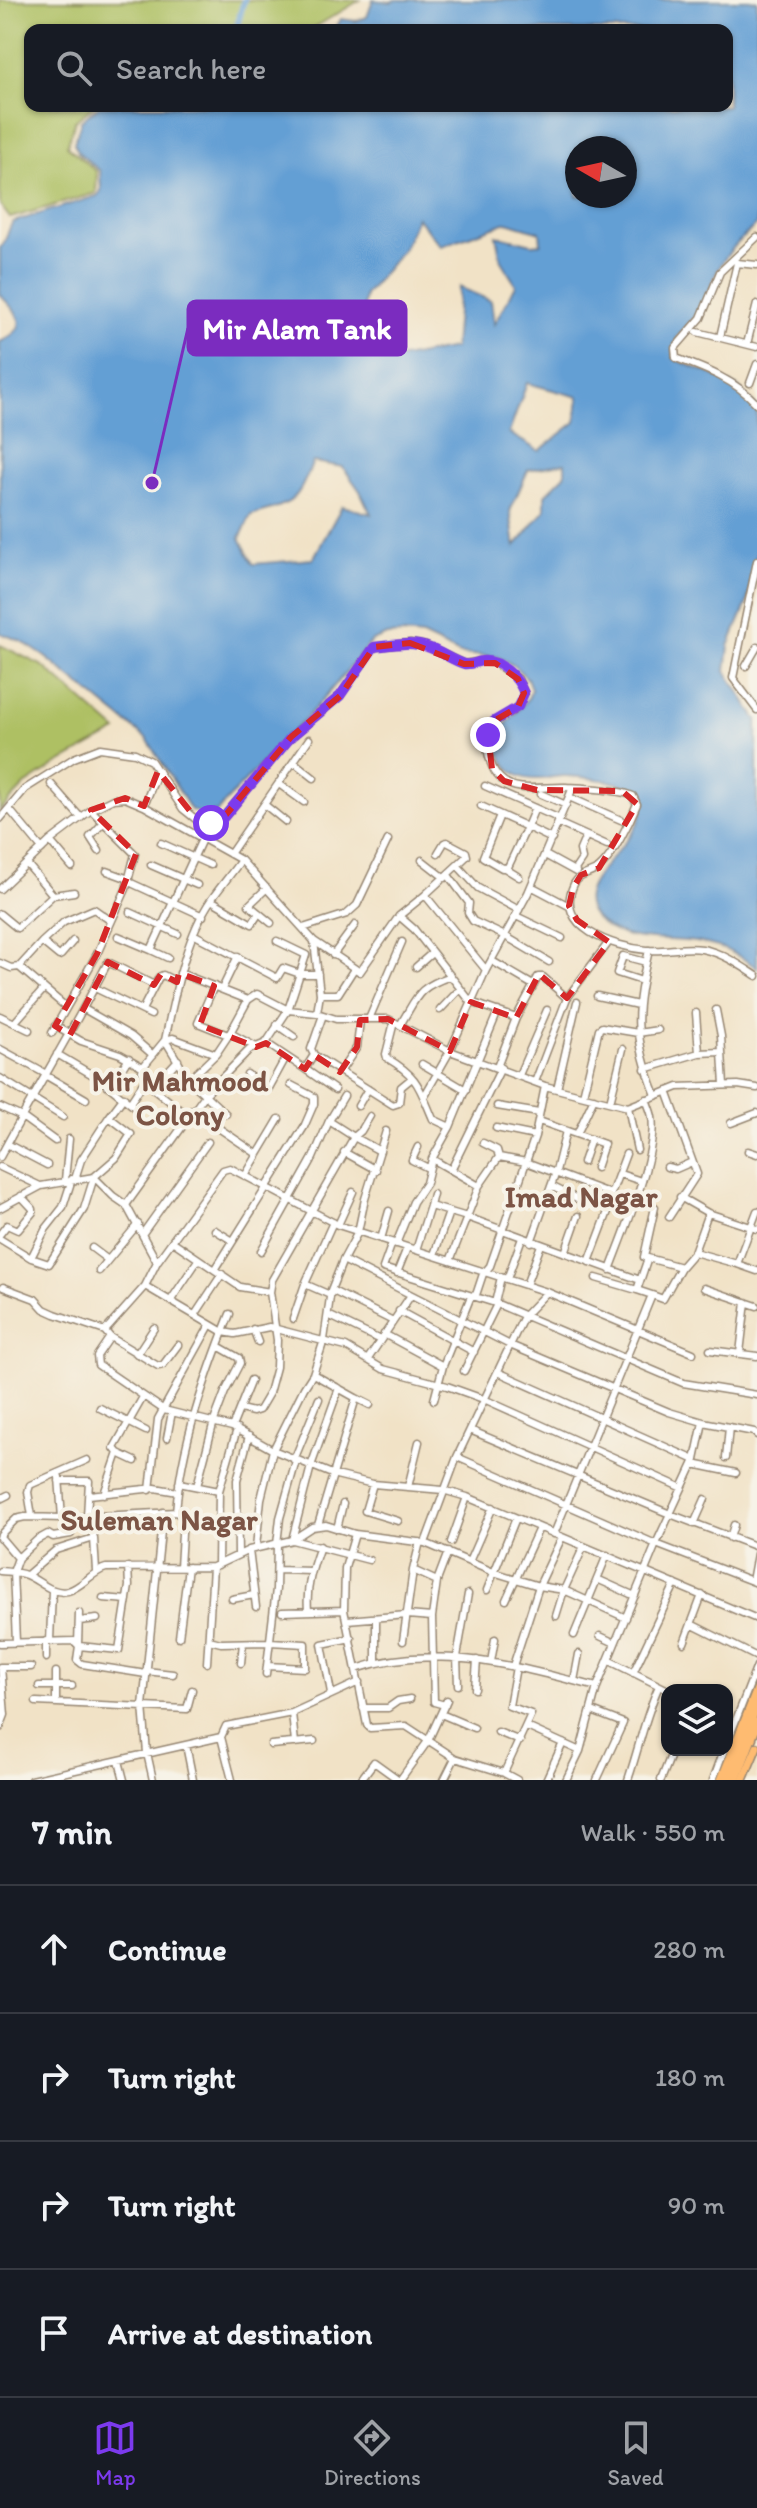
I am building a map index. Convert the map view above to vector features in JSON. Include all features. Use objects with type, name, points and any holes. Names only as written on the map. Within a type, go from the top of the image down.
[{"type":"highway","points":[[727,1780],[757,1703]]},
{"type":"highway","points":[[735,1780],[757,1723]]},
{"type":"main road","points":[[721,1780],[757,1689]]},
{"type":"main road","points":[[743,1780],[757,1747]]},
{"type":"street","points":[[757,237],[720,272],[701,318],[675,348],[676,358],[715,372],[757,404]]},
{"type":"street","points":[[720,337],[737,263],[757,265]]},
{"type":"street","points":[[747,344],[757,304]]},
{"type":"street","points":[[697,332],[757,347]]},
{"type":"street","points":[[750,383],[757,364]]},
{"type":"street","points":[[757,561],[733,678],[757,710]]},
{"type":"street","points":[[0,819],[25,789],[74,758],[100,748],[135,753],[151,761],[183,809],[198,821],[211,823],[224,817],[291,737],[340,696],[374,647],[410,643],[426,646],[464,664],[495,663],[518,679],[524,693],[518,707],[494,721],[488,735],[487,753],[492,769],[504,781],[519,789],[564,787],[622,791],[633,796],[637,804],[613,848],[599,868],[581,875],[576,881],[569,906]]},
{"type":"street","points":[[746,666],[757,647]]},
{"type":"street","points":[[230,854],[309,739]]},
{"type":"street","points":[[295,763],[314,778]]},
{"type":"street","points":[[144,806],[158,771]]},
{"type":"street","points":[[51,784],[81,818]]},
{"type":"street","points":[[279,784],[304,802]]},
{"type":"street","points":[[485,786],[607,845]]},
{"type":"street","points":[[541,794],[566,805]]},
{"type":"street","points":[[425,1095],[531,886],[570,794],[621,820]]},
{"type":"street","points":[[0,889],[50,841],[91,810],[113,799],[125,798],[241,860],[314,941],[357,972],[362,971],[399,916],[467,856],[466,852],[447,842],[438,853]]},
{"type":"street","points":[[265,805],[286,822]]},
{"type":"street","points":[[481,806],[552,839]]},
{"type":"street","points":[[506,869],[535,808]]},
{"type":"street","points":[[9,809],[42,849]]},
{"type":"street","points":[[91,810],[134,852],[129,881],[97,954],[53,1030],[129,1058],[143,1067]]},
{"type":"street","points":[[500,815],[483,857],[519,877]]},
{"type":"street","points":[[99,851],[90,837],[103,823]]},
{"type":"street","points":[[250,825],[260,832]]},
{"type":"street","points":[[545,855],[575,872],[582,859],[580,850],[586,836]]},
{"type":"street","points":[[151,950],[203,837]]},
{"type":"street","points":[[303,928],[347,914],[357,905],[388,840]]},
{"type":"street","points":[[50,841],[72,867]]},
{"type":"street","points":[[161,843],[210,865]]},
{"type":"street","points":[[31,1258],[45,1230],[63,1207],[81,1160],[109,1117],[147,1077],[142,1071],[143,1067],[165,1040],[177,982],[203,916],[241,860]]},
{"type":"street","points":[[422,860],[446,877],[469,903],[468,913],[473,921],[549,962]]},
{"type":"street","points":[[27,864],[53,895]]},
{"type":"street","points":[[151,865],[197,885]]},
{"type":"street","points":[[458,866],[478,888],[562,938]]},
{"type":"street","points":[[107,871],[203,916]]},
{"type":"street","points":[[531,886],[569,906],[587,931],[609,942],[649,950],[677,947],[704,949],[735,961],[757,976]]},
{"type":"street","points":[[267,888],[249,905],[271,923]]},
{"type":"street","points":[[0,914],[17,928],[53,895],[74,892]]},
{"type":"street","points":[[425,895],[486,970]]},
{"type":"street","points":[[211,900],[252,924],[259,913]]},
{"type":"street","points":[[0,963],[11,968],[19,967],[64,922],[94,909],[111,921]]},
{"type":"street","points":[[130,912],[178,934]]},
{"type":"street","points":[[399,916],[414,929],[471,1002],[516,1018]]},
{"type":"street","points":[[333,955],[355,925]]},
{"type":"street","points":[[195,935],[277,978],[283,968],[300,974],[318,974]]},
{"type":"street","points":[[118,936],[168,958]]},
{"type":"street","points":[[42,942],[59,956],[73,941]]},
{"type":"street","points":[[126,1205],[190,1113],[249,1050],[266,1043],[288,1010],[306,955],[277,941]]},
{"type":"street","points":[[314,941],[320,994],[320,1014],[311,1049],[314,1055],[393,1105],[397,1104],[401,1087],[412,1078]]},
{"type":"street","points":[[340,1072],[357,1047],[364,1019],[402,942]]},
{"type":"street","points":[[535,1082],[567,998],[609,942]]},
{"type":"street","points":[[649,950],[638,1005],[638,1033],[645,1069],[656,1095]]},
{"type":"street","points":[[416,967],[432,953]]},
{"type":"street","points":[[222,989],[238,956]]},
{"type":"street","points":[[642,981],[617,973],[623,956],[646,962]]},
{"type":"street","points":[[492,961],[533,985]]},
{"type":"street","points":[[0,1157],[108,962],[154,985]]},
{"type":"street","points":[[19,967],[66,1007]]},
{"type":"street","points":[[320,994],[338,994],[354,969]]},
{"type":"street","points":[[180,973],[248,1000]]},
{"type":"street","points":[[142,1010],[154,985],[163,975],[177,982]]},
{"type":"street","points":[[450,1127],[433,1119],[425,1095],[408,1070],[386,1054],[397,1024],[421,991],[451,976]]},
{"type":"street","points":[[451,1170],[499,1068],[516,1018],[538,977],[543,977],[567,998]]},
{"type":"street","points":[[214,986],[198,1023],[256,1047]]},
{"type":"street","points":[[95,988],[151,1015]]},
{"type":"street","points":[[14,1023],[44,989]]},
{"type":"street","points":[[440,1010],[460,989]]},
{"type":"street","points":[[189,1080],[216,1054],[248,1000],[257,994],[288,1010],[380,1018],[450,1051],[545,1086],[628,1107],[667,1091],[689,1086],[757,1088]]},
{"type":"street","points":[[597,996],[638,1005]]},
{"type":"street","points":[[615,1012],[617,1000]]},
{"type":"street","points":[[557,1089],[577,1002]]},
{"type":"street","points":[[84,1009],[131,1036],[153,1055]]},
{"type":"street","points":[[519,1075],[547,1010]]},
{"type":"street","points":[[716,1010],[724,1085]]},
{"type":"street","points":[[498,1011],[450,1127],[428,1168],[426,1183],[413,1202],[383,1268],[496,1304],[683,1383],[757,1395]]},
{"type":"street","points":[[696,1013],[699,1053]]},
{"type":"street","points":[[0,1016],[29,1030]]},
{"type":"street","points":[[277,1025],[294,1037]]},
{"type":"street","points":[[583,1095],[599,1029],[605,1026],[638,1033],[658,1030]]},
{"type":"street","points":[[165,1040],[187,1041],[216,1054]]},
{"type":"street","points":[[165,1040],[189,1080],[226,1114]]},
{"type":"street","points":[[266,1043],[335,1090]]},
{"type":"street","points":[[0,1049],[86,1099]]},
{"type":"street","points":[[610,1102],[623,1049]]},
{"type":"street","points":[[645,1069],[699,1053],[722,1052]]},
{"type":"street","points":[[57,1054],[110,1086],[138,1110]]},
{"type":"street","points":[[305,1069],[314,1055]]},
{"type":"street","points":[[247,1074],[264,1088],[269,1088],[286,1057]]},
{"type":"street","points":[[110,1086],[129,1058]]},
{"type":"street","points":[[178,1060],[154,1087],[257,1154]]},
{"type":"street","points":[[422,1064],[466,1090]]},
{"type":"street","points":[[0,1078],[63,1117]]},
{"type":"street","points":[[195,1315],[233,1241],[304,1127],[315,1101],[314,1097],[291,1085]]},
{"type":"street","points":[[434,1400],[452,1341],[471,1296],[476,1295],[490,1266],[503,1231],[535,1136],[545,1086]]},
{"type":"street","points":[[358,1106],[368,1089]]},
{"type":"street","points":[[667,1091],[697,1174],[669,1217]]},
{"type":"street","points":[[261,1251],[344,1096]]},
{"type":"street","points":[[577,1134],[594,1098]]},
{"type":"street","points":[[610,1270],[651,1144],[653,1119],[646,1099]]},
{"type":"street","points":[[497,1106],[539,1117],[566,1131],[604,1144],[596,1168]]},
{"type":"street","points":[[0,1107],[22,1117],[55,1141]]},
{"type":"street","points":[[628,1107],[637,1150]]},
{"type":"street","points":[[731,1123],[757,1113]]},
{"type":"street","points":[[240,1409],[257,1412],[269,1393],[276,1367],[276,1328],[270,1292],[275,1273],[344,1152],[370,1116]]},
{"type":"street","points":[[21,1196],[34,1210],[18,1230],[7,1225],[0,1237],[31,1258],[49,1264],[84,1209],[94,1177],[116,1158],[131,1134],[109,1117]]},
{"type":"street","points":[[245,1176],[279,1119]]},
{"type":"street","points":[[329,1121],[380,1151]]},
{"type":"street","points":[[496,1128],[535,1136]]},
{"type":"street","points":[[256,1607],[253,1548],[273,1450],[313,1374],[324,1340],[331,1293],[358,1232],[386,1131]]},
{"type":"street","points":[[531,1242],[555,1175],[566,1131]]},
{"type":"street","points":[[69,1139],[71,1180]]},
{"type":"street","points":[[583,1162],[591,1139]]},
{"type":"street","points":[[143,1233],[208,1142]]},
{"type":"street","points":[[483,1143],[497,1150],[499,1157]]},
{"type":"street","points":[[7,1144],[47,1165]]},
{"type":"street","points":[[418,1147],[412,1160],[428,1168]]},
{"type":"street","points":[[748,1151],[757,1154]]},
{"type":"street","points":[[344,1152],[376,1170]]},
{"type":"street","points":[[499,1157],[526,1162],[611,1194],[626,1154]]},
{"type":"street","points":[[450,1261],[479,1186],[499,1157]]},
{"type":"street","points":[[432,1159],[479,1186]]},
{"type":"street","points":[[667,1167],[676,1169],[692,1162]]},
{"type":"street","points":[[0,1167],[41,1186]]},
{"type":"street","points":[[693,1353],[547,1292],[336,1224],[230,1168],[223,1170],[157,1262],[145,1286],[107,1334],[97,1356],[98,1365],[164,1410],[234,1428],[273,1450],[332,1474],[373,1484],[443,1490],[467,1497],[757,1619]]},
{"type":"street","points":[[620,1174],[641,1181]]},
{"type":"street","points":[[94,1177],[126,1205],[157,1262]]},
{"type":"street","points":[[0,1208],[41,1186],[94,1177]]},
{"type":"street","points":[[551,1186],[577,1199]]},
{"type":"street","points":[[293,1319],[305,1284],[353,1192]]},
{"type":"street","points":[[416,1250],[433,1194]]},
{"type":"street","points":[[680,1197],[708,1213],[754,1228]]},
{"type":"street","points":[[430,1206],[640,1280]]},
{"type":"street","points":[[655,1207],[644,1257],[681,1267]]},
{"type":"street","points":[[589,1262],[609,1209]]},
{"type":"street","points":[[381,1239],[389,1211]]},
{"type":"street","points":[[737,1264],[754,1228],[757,1211]]},
{"type":"street","points":[[434,1255],[449,1212]]},
{"type":"street","points":[[596,1278],[663,1299],[681,1267],[694,1252],[708,1213]]},
{"type":"street","points":[[565,1253],[578,1216]]},
{"type":"street","points":[[99,1271],[138,1224]]},
{"type":"street","points":[[215,1230],[233,1241]]},
{"type":"street","points":[[464,1371],[484,1332],[522,1238]]},
{"type":"street","points":[[172,1241],[247,1289],[270,1292]]},
{"type":"street","points":[[526,1285],[541,1245]]},
{"type":"street","points":[[92,1248],[108,1260]]},
{"type":"street","points":[[397,1273],[407,1248]]},
{"type":"street","points":[[694,1252],[757,1271]]},
{"type":"street","points":[[637,1290],[648,1258]]},
{"type":"street","points":[[171,1300],[198,1260]]},
{"type":"street","points":[[343,1260],[510,1345],[669,1412],[757,1435]]},
{"type":"street","points":[[305,1284],[393,1321]]},
{"type":"street","points":[[145,1286],[223,1332],[235,1334],[276,1328],[346,1347],[383,1369],[486,1400],[682,1488]]},
{"type":"street","points":[[3,1287],[35,1299],[55,1314],[107,1334],[161,1366],[178,1345]]},
{"type":"street","points":[[704,1288],[757,1305]]},
{"type":"street","points":[[403,1641],[413,1570],[443,1490],[524,1316],[547,1292]]},
{"type":"street","points":[[368,1359],[411,1295]]},
{"type":"street","points":[[554,1534],[652,1295]]},
{"type":"street","points":[[740,1353],[746,1302]]},
{"type":"street","points":[[399,1311],[474,1352]]},
{"type":"street","points":[[176,1512],[179,1483],[195,1418],[230,1314]]},
{"type":"street","points":[[328,1315],[443,1366]]},
{"type":"street","points":[[150,1490],[158,1419],[210,1325]]},
{"type":"street","points":[[137,1354],[154,1328]]},
{"type":"street","points":[[253,1329],[258,1342]]},
{"type":"street","points":[[197,1486],[214,1421],[240,1360],[218,1346]]},
{"type":"street","points":[[710,1350],[757,1356]]},
{"type":"street","points":[[498,1372],[694,1462],[736,1473]]},
{"type":"street","points":[[313,1374],[370,1405]]},
{"type":"street","points":[[207,1663],[219,1491],[234,1428],[251,1380]]},
{"type":"street","points":[[292,1540],[311,1466],[324,1437],[339,1388]]},
{"type":"street","points":[[135,1461],[114,1448],[143,1397]]},
{"type":"street","points":[[318,1525],[356,1398]]},
{"type":"street","points":[[209,1640],[221,1643],[270,1642],[305,1644],[305,1668],[266,1670],[270,1642],[277,1570],[280,1518],[295,1460],[319,1399]]},
{"type":"street","points":[[100,1408],[146,1431]]},
{"type":"street","points":[[167,1438],[172,1412]]},
{"type":"street","points":[[566,1780],[580,1751],[597,1687],[656,1544],[694,1462],[703,1422]]},
{"type":"street","points":[[726,1458],[729,1427]]},
{"type":"street","points":[[470,1430],[694,1524],[757,1547]]},
{"type":"street","points":[[238,1555],[237,1480],[249,1436]]},
{"type":"street","points":[[408,1487],[419,1442]]},
{"type":"street","points":[[104,1494],[118,1453]]},
{"type":"street","points":[[457,1457],[656,1544],[755,1582],[757,1554]]},
{"type":"street","points":[[32,1516],[28,1492],[30,1485],[87,1460]]},
{"type":"street","points":[[58,1472],[62,1518]]},
{"type":"street","points":[[59,1481],[87,1480],[90,1484],[87,1516],[94,1538],[96,1571]]},
{"type":"street","points":[[179,1483],[219,1491]]},
{"type":"street","points":[[373,1484],[365,1511],[398,1521]]},
{"type":"street","points":[[89,1495],[155,1488],[178,1492]]},
{"type":"street","points":[[0,1499],[8,1495]]},
{"type":"street","points":[[451,1542],[467,1497]]},
{"type":"street","points":[[694,1524],[705,1499]]},
{"type":"street","points":[[337,1529],[343,1504]]},
{"type":"street","points":[[469,1562],[493,1507]]},
{"type":"street","points":[[153,1780],[143,1706],[163,1512]]},
{"type":"street","points":[[18,1558],[0,1536],[16,1519],[176,1512],[183,1517],[180,1567]]},
{"type":"street","points":[[487,1590],[516,1518]]},
{"type":"street","points":[[0,1571],[27,1575],[63,1593],[96,1571],[106,1568],[216,1566],[253,1548],[292,1540],[318,1525],[355,1534],[422,1542],[493,1572],[564,1590],[626,1618]]},
{"type":"street","points":[[730,1538],[734,1525]]},
{"type":"street","points":[[506,1600],[539,1528]]},
{"type":"street","points":[[16,1642],[13,1572],[18,1558],[48,1534],[53,1537],[71,1534]]},
{"type":"street","points":[[355,1534],[345,1568],[344,1610],[368,1727],[403,1726],[455,1758],[517,1780]]},
{"type":"street","points":[[504,1773],[531,1714],[509,1706],[514,1666],[539,1586],[562,1537]]},
{"type":"street","points":[[27,1575],[56,1550],[94,1538]]},
{"type":"street","points":[[292,1540],[369,1560]]},
{"type":"street","points":[[308,1610],[307,1590],[320,1546]]},
{"type":"street","points":[[556,1616],[584,1546]]},
{"type":"street","points":[[362,1778],[374,1762],[400,1780],[428,1741],[446,1702],[434,1702],[432,1617],[437,1581],[448,1552]]},
{"type":"street","points":[[574,1635],[607,1555]]},
{"type":"street","points":[[0,1643],[68,1640],[79,1645],[119,1650],[127,1600],[128,1567]]},
{"type":"street","points":[[179,1637],[188,1567]]},
{"type":"street","points":[[277,1570],[311,1571]]},
{"type":"street","points":[[413,1570],[437,1581]]},
{"type":"street","points":[[597,1579],[635,1596]]},
{"type":"street","points":[[633,1673],[675,1584]]},
{"type":"street","points":[[46,1658],[52,1590]]},
{"type":"street","points":[[458,1685],[457,1657],[468,1594]]},
{"type":"street","points":[[232,1599],[254,1595]]},
{"type":"street","points":[[684,1643],[702,1595]]},
{"type":"street","points":[[103,1598],[127,1600]]},
{"type":"street","points":[[282,1612],[344,1610]]},
{"type":"street","points":[[347,1620],[407,1615],[432,1617]]},
{"type":"street","points":[[97,1619],[79,1617],[77,1660],[82,1664],[173,1674]]},
{"type":"street","points":[[376,1618],[376,1662]]},
{"type":"street","points":[[691,1624],[757,1657]]},
{"type":"street","points":[[600,1636],[615,1643]]},
{"type":"street","points":[[331,1693],[322,1644],[351,1638]]},
{"type":"street","points":[[491,1662],[495,1639]]},
{"type":"street","points":[[220,1654],[221,1643]]},
{"type":"street","points":[[241,1663],[243,1643]]},
{"type":"street","points":[[574,1681],[579,1654]]},
{"type":"street","points":[[356,1669],[376,1662],[457,1657],[514,1666],[597,1687]]},
{"type":"street","points":[[475,1689],[477,1660]]},
{"type":"street","points":[[608,1660],[659,1686],[648,1709],[628,1780]]},
{"type":"street","points":[[733,1727],[757,1666]]},
{"type":"street","points":[[0,1728],[5,1715],[0,1667],[31,1667]]},
{"type":"street","points":[[56,1672],[56,1702]]},
{"type":"street","points":[[553,1687],[557,1677]]},
{"type":"street","points":[[232,1780],[221,1737],[226,1726],[292,1713],[359,1682]]},
{"type":"street","points":[[39,1686],[72,1686]]},
{"type":"street","points":[[36,1702],[187,1709],[192,1690]]},
{"type":"street","points":[[363,1708],[388,1708],[398,1701],[410,1699]]},
{"type":"street","points":[[592,1711],[623,1723],[597,1780]]},
{"type":"street","points":[[292,1713],[295,1743]]},
{"type":"street","points":[[441,1714],[474,1728]]},
{"type":"street","points":[[527,1727],[580,1751]]},
{"type":"street","points":[[498,1732],[520,1741]]},
{"type":"street","points":[[31,1780],[221,1737]]},
{"type":"street","points":[[271,1745],[314,1741]]},
{"type":"street","points":[[546,1780],[563,1743]]},
{"type":"street","points":[[186,1745],[193,1780]]},
{"type":"street","points":[[661,1780],[671,1756]]},
{"type":"street","points":[[713,1780],[722,1756]]},
{"type":"street","points":[[444,1780],[455,1758]]},
{"type":"street","points":[[119,1761],[124,1780]]},
{"type":"highlighted area","points":[[410,643],[464,664],[495,663],[518,679],[524,693],[518,707],[494,721],[488,735],[492,769],[504,781],[537,790],[622,791],[637,804],[599,868],[581,875],[573,888],[569,906],[577,920],[609,942],[567,998],[539,974],[516,1018],[471,1002],[450,1051],[388,1019],[360,1020],[357,1047],[340,1072],[314,1055],[305,1069],[266,1043],[256,1047],[200,1025],[214,986],[179,973],[177,982],[161,974],[154,985],[108,962],[70,1035],[55,1026],[97,954],[136,854],[91,810],[125,798],[144,806],[158,771],[198,821],[224,817],[291,737],[340,696],[374,647]]},
{"type":"green space","points":[[0,0],[360,0],[320,24],[24,24],[24,112],[86,112],[75,121],[67,146],[97,172],[96,193],[10,218],[0,205]]},
{"type":"green space","points":[[0,645],[43,666],[117,731],[25,785],[0,811]]},
{"type":"water","points":[[373,0],[757,0],[757,224],[725,258],[702,308],[677,338],[674,359],[739,388],[757,408],[757,553],[747,603],[729,646],[726,671],[757,720],[757,968],[731,952],[710,945],[616,932],[593,915],[587,902],[590,889],[597,875],[632,833],[640,819],[641,801],[635,788],[618,783],[566,776],[526,778],[509,768],[496,743],[502,729],[529,697],[531,689],[527,678],[498,657],[460,654],[422,636],[387,635],[372,641],[312,711],[217,812],[202,814],[191,810],[147,739],[44,656],[21,641],[0,633],[0,342],[16,331],[19,320],[0,295],[0,248],[13,222],[97,196],[101,191],[100,171],[79,153],[74,143],[81,121],[92,112],[733,112],[733,24],[338,24],[341,19],[356,21],[367,17]],"holes":[[[417,217],[441,246],[507,222],[540,232],[541,243],[532,244],[496,235],[501,261],[516,285],[494,324],[491,301],[459,287],[454,348],[398,359],[360,331],[365,295],[404,248]],[[527,383],[579,397],[576,422],[539,451],[509,433]],[[313,462],[343,467],[371,514],[342,506],[313,559],[253,564],[240,538],[251,515],[286,504],[292,499]],[[565,463],[565,475],[545,495],[545,510],[515,547],[510,511],[528,470]]]},
{"type":"waterway","points":[[238,24],[244,0]]},
{"type":"place","name":"Mir Alam Tank","points":[[152,483]]},
{"type":"district","name":"Mir Mahmood Colony","points":[[180,1097]]},
{"type":"district","name":"Imad Nagar","points":[[581,1196]]},
{"type":"district","name":"Suleman Nagar","points":[[159,1519]]},
{"type":"route","points":[[211,823],[224,817],[291,737],[340,696],[374,647],[410,643],[426,646],[464,664],[495,663],[518,679],[524,693],[518,707],[494,721],[488,735]]}]
